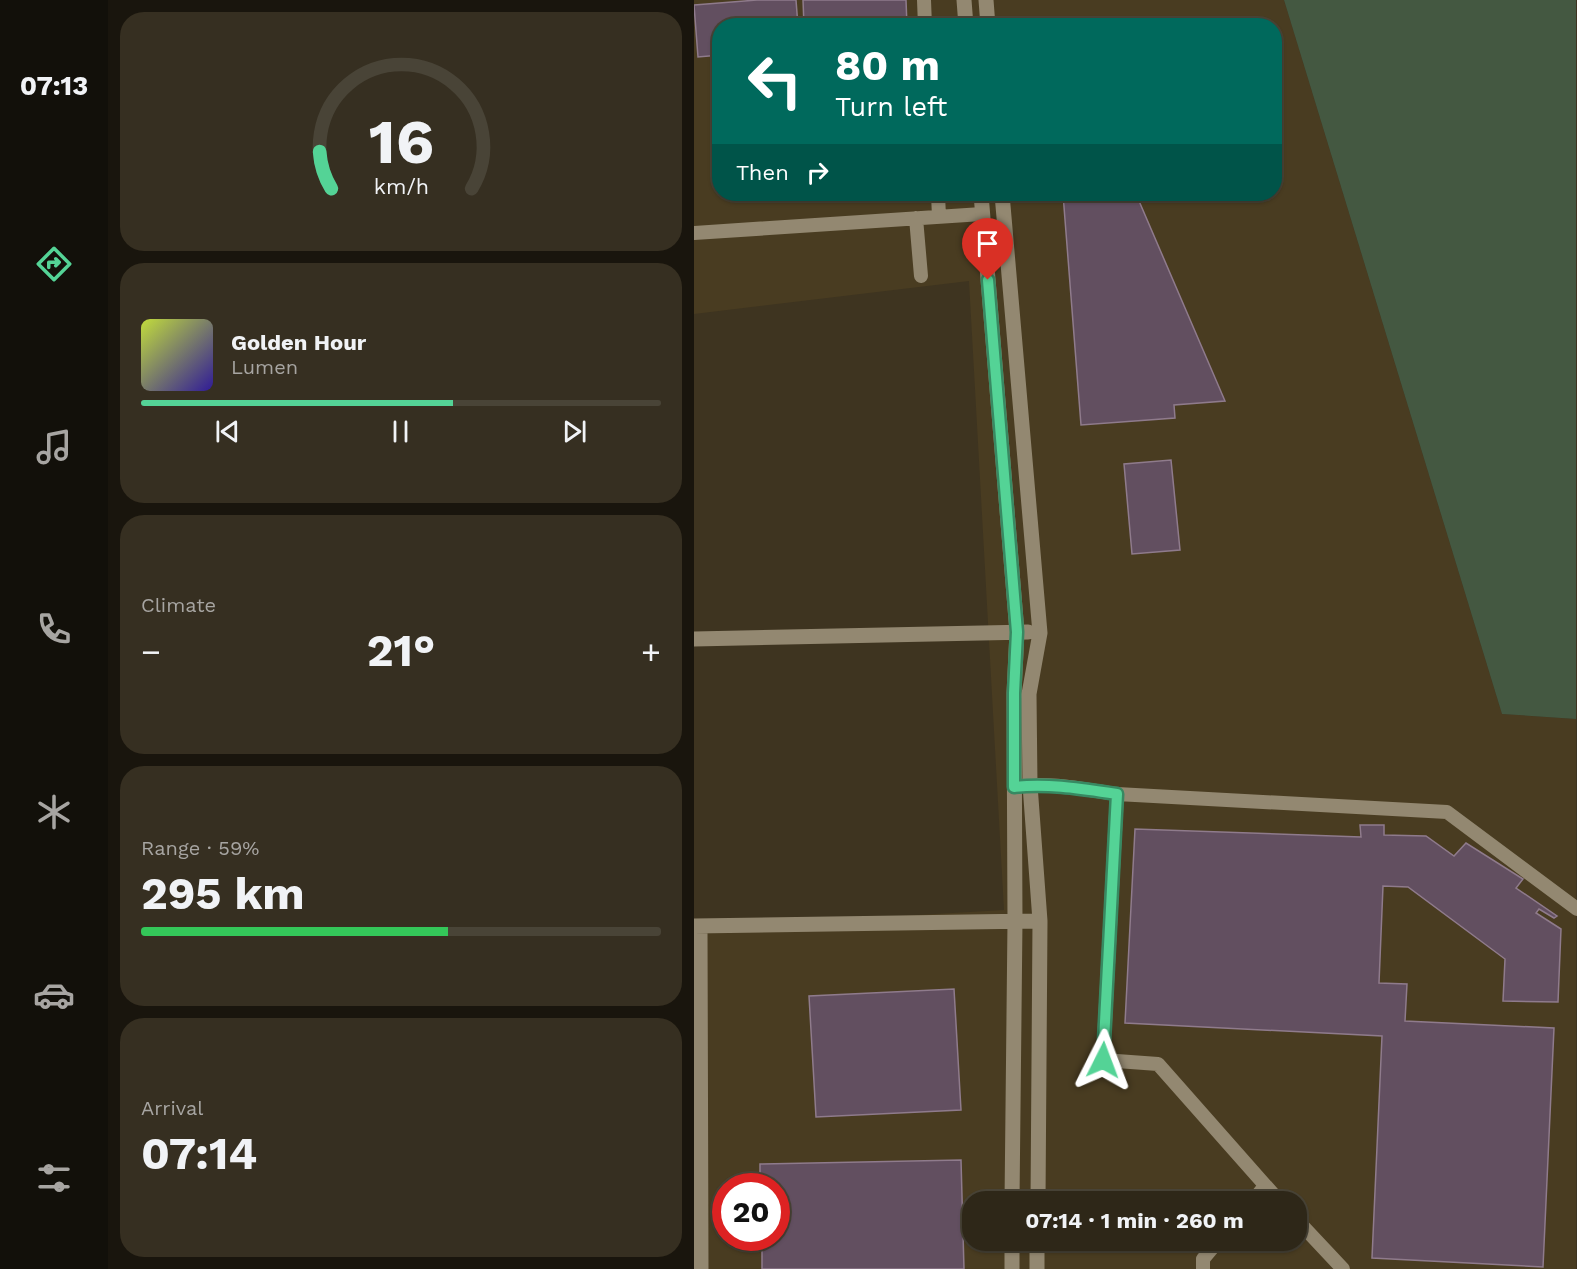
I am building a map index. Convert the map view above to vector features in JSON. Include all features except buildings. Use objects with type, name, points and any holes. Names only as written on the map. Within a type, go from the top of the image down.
[{"type":"street","points":[[964,0],[965,18]]},
{"type":"street","points":[[986,0],[987,18]]},
{"type":"street","points":[[981,201],[1017,632],[1014,693],[1015,921],[1012,1191]]},
{"type":"street","points":[[1003,201],[1040,633],[1029,694],[1030,785],[1040,921],[1038,1191]]},
{"type":"street","points":[[694,639],[1040,633]]},
{"type":"street","points":[[701,1269],[697,927],[1040,921]]},
{"type":"street","points":[[1012,1251],[1012,1269]]},
{"type":"street","points":[[1037,1269],[1038,1251]]},
{"type":"lane","points":[[924,0],[925,18]]},
{"type":"lane","points":[[938,201],[939,217]]},
{"type":"lane","points":[[694,233],[982,214]]},
{"type":"lane","points":[[916,219],[921,276]]},
{"type":"lane","points":[[1014,787],[1030,785],[1117,794],[1447,812],[1576,909]]},
{"type":"lane","points":[[1117,794],[1103,1060],[1158,1064],[1270,1191]]},
{"type":"lane","points":[[1261,1191],[1265,1186]]},
{"type":"lane","points":[[1307,1231],[1342,1269]]},
{"type":"lane","points":[[1203,1269],[1203,1259],[1210,1251]]},
{"type":"shaded area","points":[[694,0],[1284,0],[1502,714],[1576,719],[1576,1269],[694,1269],[694,928],[1004,910],[969,281],[694,314]]},
{"type":"green space","points":[[1284,0],[1576,0],[1576,719],[1502,714]]},
{"type":"route","points":[[988,280],[1017,632],[1014,693],[1014,787],[1052,786],[1117,794],[1103,1060]]}]
